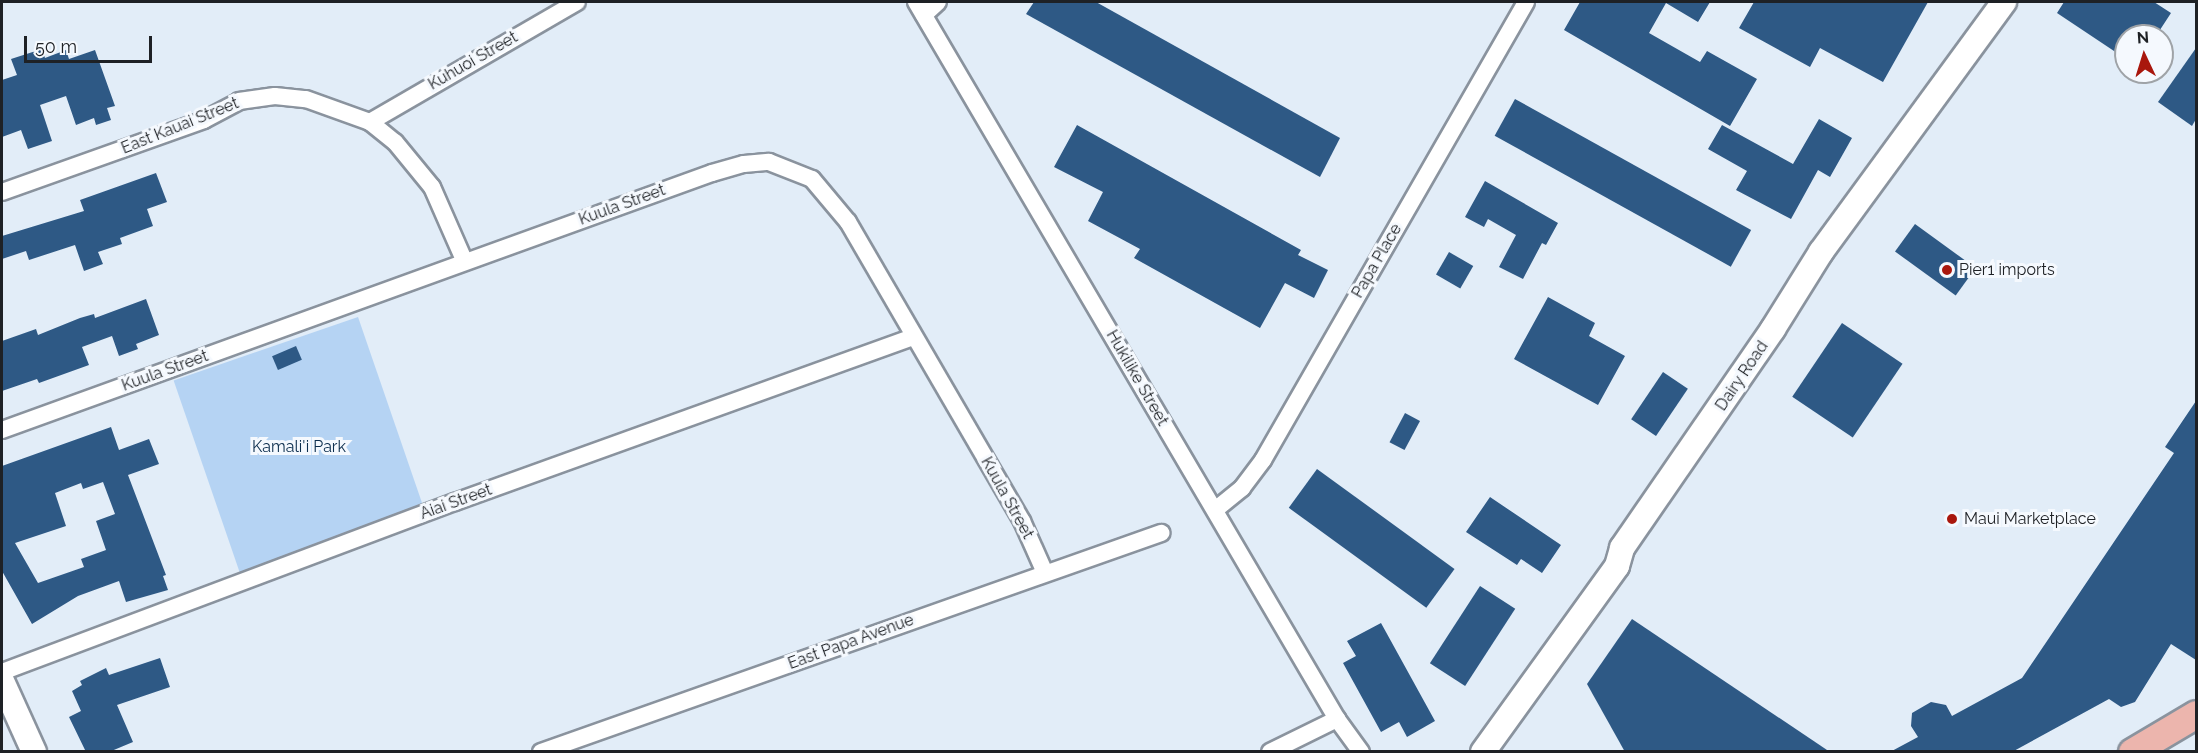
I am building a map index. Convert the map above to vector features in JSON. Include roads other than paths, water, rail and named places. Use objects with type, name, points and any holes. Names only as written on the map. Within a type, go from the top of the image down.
[{"type":"main road","name":"Dairy Road","points":[[1483,752],[1617,566],[1622,548],[1773,329],[1821,252],[2004,2]]},
{"type":"main road","points":[[2,681],[34,752]]},
{"type":"main road","points":[[2132,752],[2196,714]]},
{"type":"street","name":"Kuhuoi Street","points":[[370,122],[577,2]]},
{"type":"street","points":[[920,8],[938,2]]},
{"type":"street","name":"Papa Place","points":[[1215,510],[1242,488],[1263,460],[1526,2]]},
{"type":"street","name":"Hukilike Street","points":[[920,8],[1337,719],[1361,752]]},
{"type":"street","name":"East Kauai Street","points":[[2,192],[204,120],[238,102],[275,96],[306,99],[370,122],[395,142],[432,187],[464,260]]},
{"type":"street","name":"Kuula Street","points":[[2,430],[464,260],[712,173],[769,162],[812,178],[833,202],[1022,521],[1045,573]]},
{"type":"street","name":"Aiai Street","points":[[2,672],[455,502],[913,337]]},
{"type":"street","name":"East Papa Avenue","points":[[541,752],[578,745],[1045,573],[1161,533]]},
{"type":"street","points":[[1270,752],[1337,719]]},
{"type":"place","name":"Pier1 imports","points":[[1947,270]]},
{"type":"place","name":"Maui Marketplace","points":[[1952,519]]},
{"type":"park label","name":"Kamali'i Park","points":[[299,447]]}]
